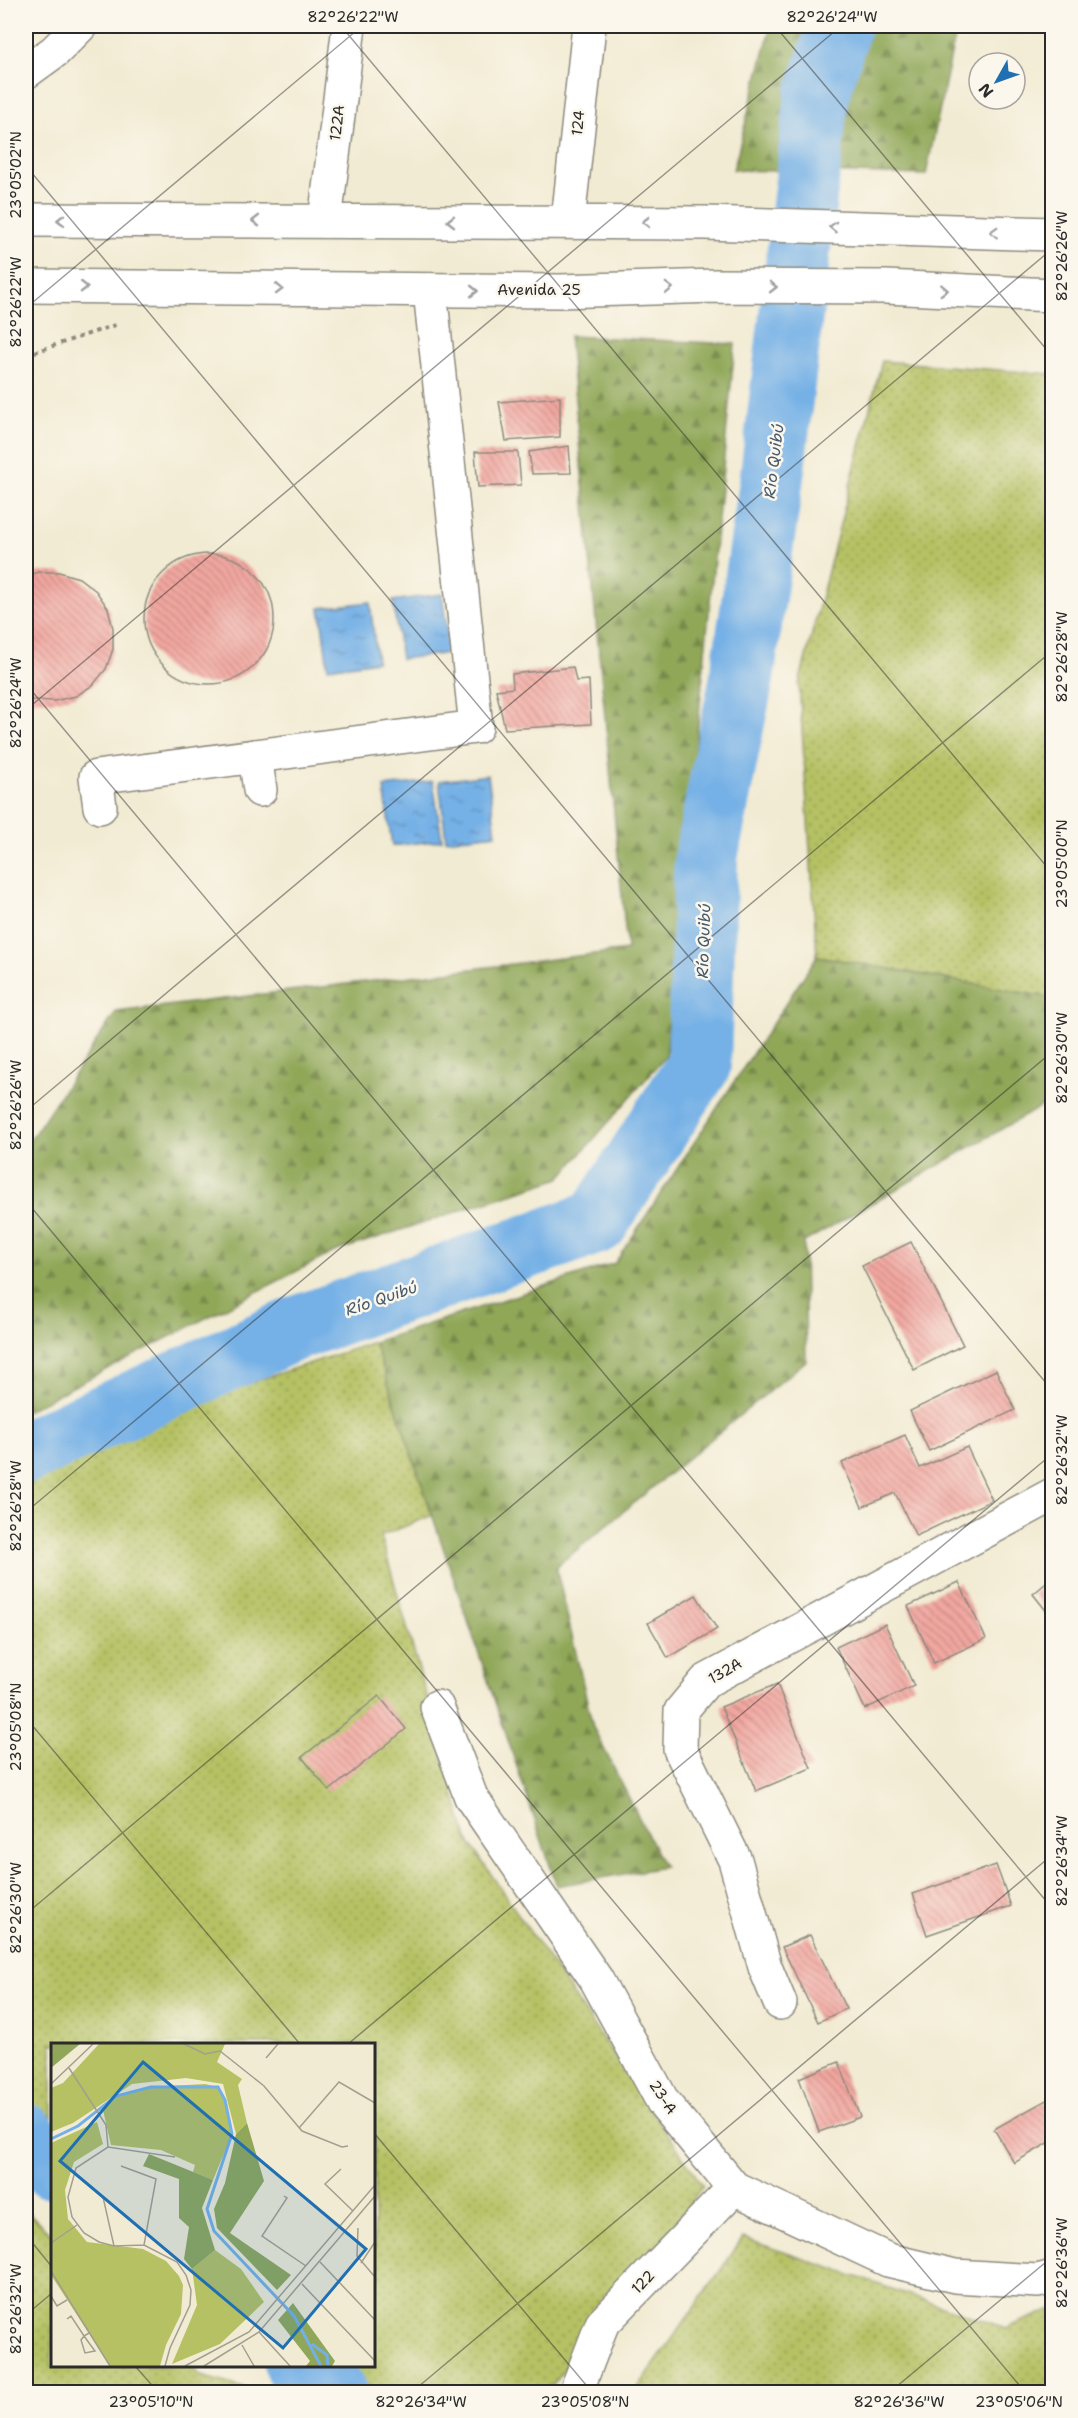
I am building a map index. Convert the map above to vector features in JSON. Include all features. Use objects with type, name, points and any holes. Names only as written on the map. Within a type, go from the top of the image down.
[{"type":"street","points":[[26,72],[55,51],[80,26]]},
{"type":"street","name":"122A","points":[[325,221],[349,26]]},
{"type":"street","name":"124","points":[[568,221],[589,26]]},
{"type":"street","points":[[26,220],[568,221],[1053,234]]},
{"type":"street","name":"Avenida 25","points":[[26,286],[560,291],[715,286],[886,287],[1053,294]]},
{"type":"street","points":[[100,807],[96,777],[476,727],[430,290]]},
{"type":"street","points":[[255,756],[260,790]]},
{"type":"street","name":"132A","points":[[780,2003],[765,1966],[735,1860],[680,1749],[681,1712],[706,1680],[1053,1496]]},
{"type":"street","name":"23-A","points":[[437,1707],[471,1797],[596,1980],[663,2102],[734,2188],[888,2260],[955,2276],[1038,2281],[1053,2277]]},
{"type":"street","name":"122","points":[[576,2392],[602,2324],[734,2188]]},
{"type":"green space","points":[[771,26],[957,26],[926,175],[733,170]]},
{"type":"green space","points":[[569,336],[735,344],[666,1056],[560,1178],[334,1252],[26,1411],[26,1146],[116,1012],[627,950]]},
{"type":"green space","points":[[882,361],[1052,374],[1052,998],[817,956],[799,684]]},
{"type":"green space","points":[[817,956],[1052,998],[1052,1063],[1044,1105],[804,1242],[806,1361],[556,1567],[593,1727],[664,1867],[557,1886],[374,1342],[615,1263]]},
{"type":"green space","points":[[374,1342],[433,1515],[381,1536],[467,1839],[703,2186],[548,2392],[335,2392],[298,2367],[375,2367],[375,2043],[51,2043],[51,2166],[26,2136],[26,1457]]},
{"type":"green space","points":[[26,2210],[51,2234],[51,2367],[192,2367],[201,2376],[258,2392],[26,2392]]},
{"type":"green space","points":[[743,2238],[1006,2328],[1052,2309],[1052,2392],[635,2392]]},
{"type":"water","points":[[442,594],[450,653],[401,659],[393,601]]},
{"type":"water","points":[[370,602],[377,661],[328,668],[320,608]]},
{"type":"water","points":[[488,775],[496,834],[446,840],[439,781]]},
{"type":"water","points":[[433,781],[442,840],[392,846],[384,787]]},
{"type":"building","points":[[560,397],[560,437],[506,441],[499,402]]},
{"type":"building","points":[[569,446],[571,473],[532,474],[529,452]]},
{"type":"building","points":[[475,452],[518,452],[521,485],[478,487]]},
{"type":"building","points":[[209,554],[234,559],[255,573],[269,594],[274,619],[269,644],[255,665],[234,679],[209,684],[184,679],[163,665],[149,644],[144,619],[149,594],[163,573],[184,559]]},
{"type":"building","points":[[38,572],[59,572],[79,578],[96,591],[108,608],[113,628],[113,649],[106,669],[93,685],[76,696],[54,701],[32,700],[26,697],[26,576]]},
{"type":"building","points":[[573,667],[576,681],[589,680],[591,724],[505,729],[496,690],[513,688],[512,674]]},
{"type":"building","points":[[911,1242],[963,1345],[914,1370],[862,1266]]},
{"type":"building","points":[[996,1370],[1015,1410],[929,1451],[910,1411]]},
{"type":"building","points":[[905,1435],[920,1468],[967,1447],[992,1500],[916,1536],[895,1493],[862,1507],[842,1463]]},
{"type":"building","points":[[1052,1578],[1052,1618],[1033,1594]]},
{"type":"building","points":[[959,1582],[986,1639],[934,1663],[908,1606]]},
{"type":"building","points":[[696,1595],[717,1629],[668,1658],[648,1623]]},
{"type":"building","points":[[885,1624],[914,1686],[865,1709],[836,1647]]},
{"type":"building","points":[[777,1684],[811,1768],[756,1791],[721,1707]]},
{"type":"building","points":[[379,1696],[406,1729],[329,1791],[302,1757]]},
{"type":"building","points":[[996,1865],[1011,1906],[927,1935],[913,1894]]},
{"type":"building","points":[[810,1935],[846,2009],[818,2022],[782,1947]]},
{"type":"building","points":[[839,2062],[860,2117],[819,2132],[799,2078]]},
{"type":"building","points":[[1052,2097],[1052,2141],[1014,2163],[994,2129]]},
{"type":"waterway","name":"Río Quibú","points":[[26,1452],[294,1329],[597,1222],[699,1065],[706,857],[742,677],[772,476],[817,96],[839,26]]},
{"type":"waterway","name":"Río Quibú","points":[[26,2136],[51,2166]]},
{"type":"waterway","name":"Río Quibú","points":[[298,2367],[335,2392]]}]
